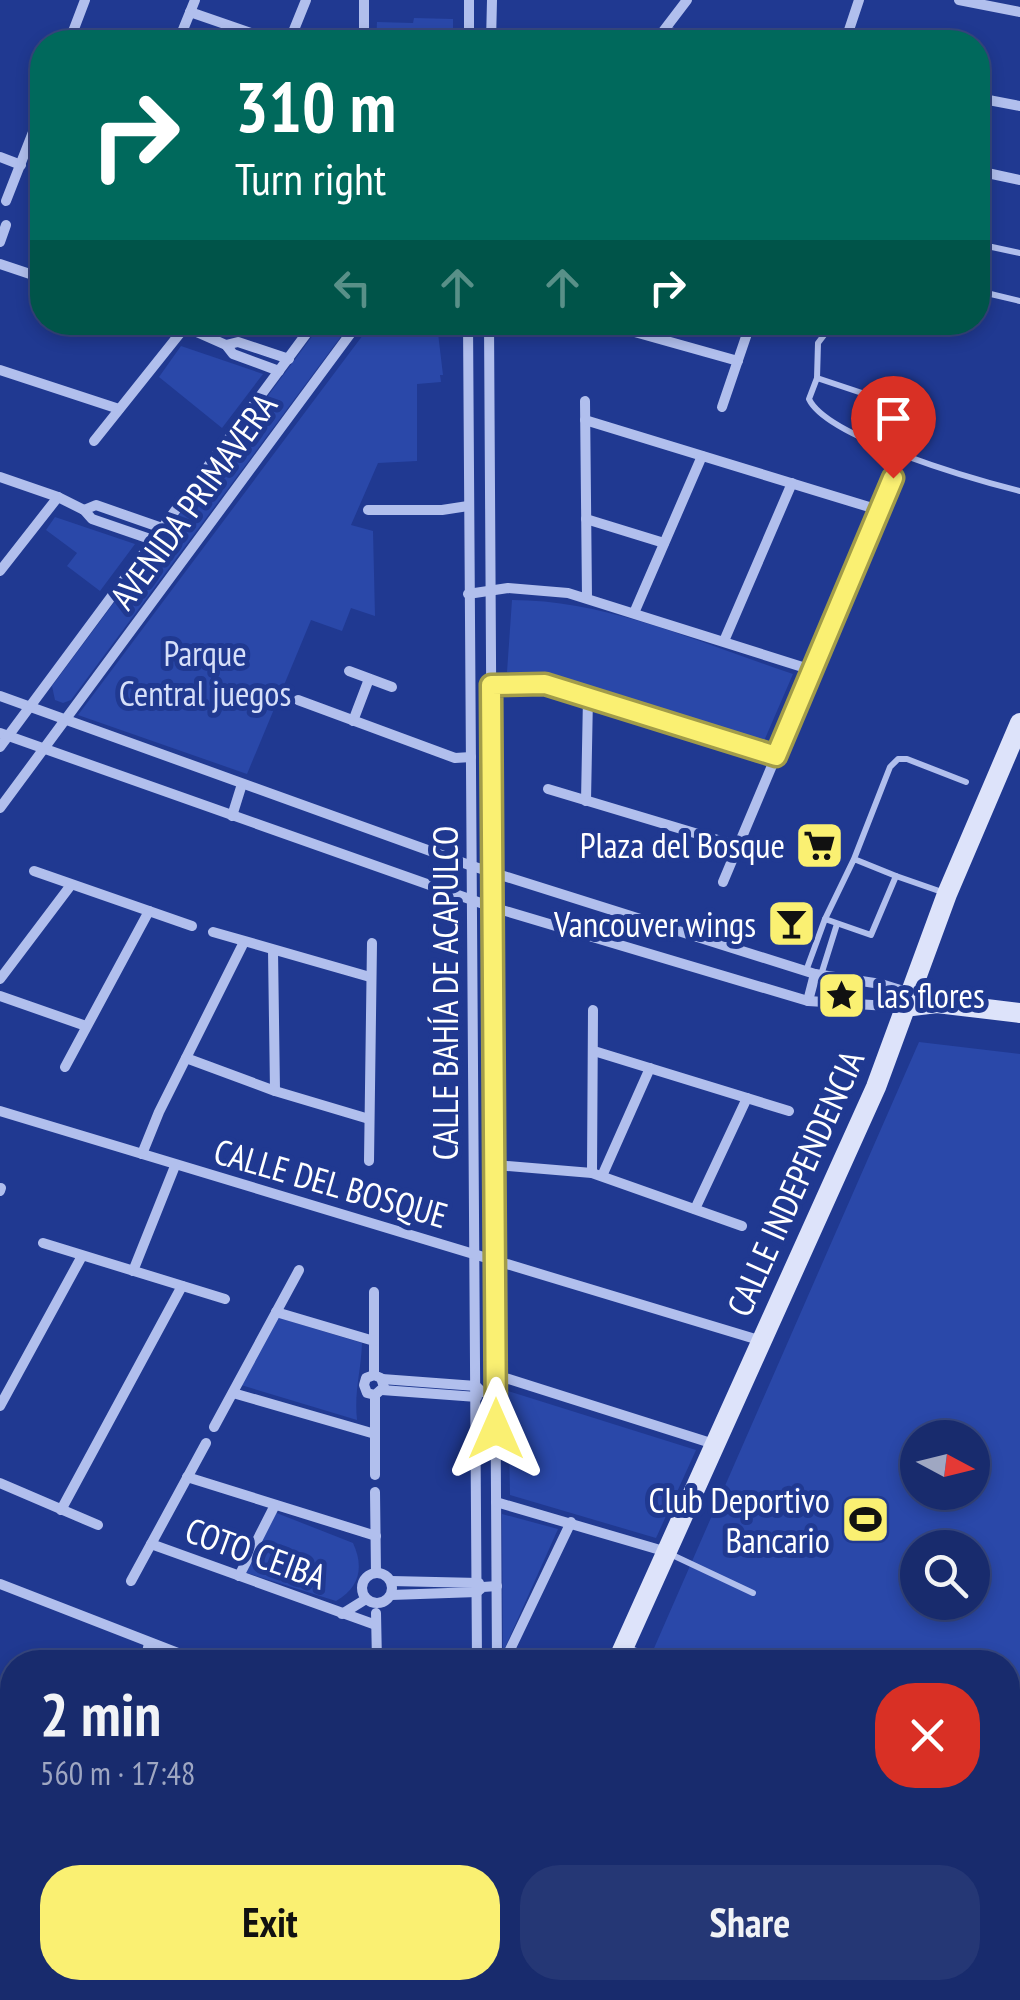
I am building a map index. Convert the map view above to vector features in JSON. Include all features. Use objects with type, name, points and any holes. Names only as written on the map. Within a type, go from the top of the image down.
[{"type":"street","points":[[74,30],[86,0]]},
{"type":"street","points":[[183,30],[196,0]]},
{"type":"street","points":[[294,30],[306,0]]},
{"type":"street","points":[[364,0],[364,30]]},
{"type":"street","points":[[468,30],[469,0]]},
{"type":"street","points":[[491,30],[492,0]]},
{"type":"street","points":[[665,30],[687,0]]},
{"type":"street","points":[[848,30],[859,0]]},
{"type":"street","points":[[959,0],[1020,12]]},
{"type":"street","points":[[190,12],[242,30]]},
{"type":"street","points":[[990,100],[1020,106]]},
{"type":"street","points":[[6,200],[30,139]]},
{"type":"street","points":[[0,157],[20,164]]},
{"type":"street","points":[[990,174],[1020,180]]},
{"type":"street","points":[[0,242],[6,224]]},
{"type":"street","points":[[0,264],[30,274]]},
{"type":"street","points":[[94,442],[172,335]]},
{"type":"street","points":[[205,335],[226,344],[233,354],[280,371]]},
{"type":"street","name":"AVENIDA PRIMAVERA","points":[[0,748],[4,734],[29,707],[306,335]]},
{"type":"street","name":"AVENIDA PRIMAVERA","points":[[0,808],[349,335]]},
{"type":"street","name":"CALLE BAHÍA DE ACAPULCO","points":[[468,335],[478,1650]]},
{"type":"street","name":"CALLE BAHÍA DE ACAPULCO","points":[[489,335],[497,1650]]},
{"type":"street","points":[[645,335],[738,361]]},
{"type":"street","points":[[722,407],[747,335]]},
{"type":"street","points":[[226,344],[238,342],[289,359]]},
{"type":"street","points":[[0,370],[120,409]]},
{"type":"street","points":[[468,395],[489,394]]},
{"type":"street","points":[[585,401],[588,598]]},
{"type":"street","points":[[585,420],[880,510]]},
{"type":"street","points":[[634,612],[702,456]]},
{"type":"street","points":[[0,477],[84,510],[92,520],[154,540]]},
{"type":"street","points":[[723,882],[893,478]]},
{"type":"street","points":[[724,641],[792,483]]},
{"type":"street","points":[[0,571],[58,498]]},
{"type":"street","points":[[84,510],[96,505],[162,528]]},
{"type":"street","points":[[368,510],[468,506]]},
{"type":"street","points":[[586,519],[664,543]]},
{"type":"street","points":[[468,594],[548,590],[588,598],[812,670]]},
{"type":"street","points":[[349,671],[392,687]]},
{"type":"street","points":[[353,721],[369,678]]},
{"type":"street","points":[[491,685],[532,682],[776,756]]},
{"type":"street","points":[[0,696],[472,866],[906,1000]]},
{"type":"street","points":[[586,801],[588,697]]},
{"type":"street","points":[[298,700],[455,758],[471,756]]},
{"type":"street","name":"CALLE INDEPENDENCIA","points":[[623,1650],[876,1087],[947,894],[1020,723]]},
{"type":"street","points":[[4,734],[472,901],[808,1001],[906,1000],[1020,1013]]},
{"type":"street","points":[[232,816],[242,784]]},
{"type":"street","points":[[548,789],[738,846]]},
{"type":"street","points":[[34,872],[192,926]]},
{"type":"street","points":[[0,979],[71,885]]},
{"type":"street","points":[[66,1067],[149,911]]},
{"type":"street","points":[[213,932],[370,978]]},
{"type":"street","points":[[142,1154],[244,942]]},
{"type":"street","points":[[369,1161],[372,944]]},
{"type":"street","points":[[273,950],[275,1091]]},
{"type":"street","points":[[808,1001],[814,973]]},
{"type":"street","points":[[0,996],[86,1026]]},
{"type":"street","points":[[593,1010],[597,1174]]},
{"type":"street","points":[[594,1051],[789,1111]]},
{"type":"street","points":[[186,1058],[275,1091],[369,1119]]},
{"type":"street","points":[[597,1174],[650,1068]]},
{"type":"street","points":[[695,1209],[747,1098]]},
{"type":"street","name":"CALLE DEL BOSQUE","points":[[0,1111],[762,1341]]},
{"type":"street","points":[[495,1165],[597,1174],[742,1226]]},
{"type":"street","points":[[133,1271],[175,1166]]},
{"type":"street","points":[[43,1244],[225,1299]]},
{"type":"street","points":[[0,1406],[82,1256]]},
{"type":"street","points":[[214,1427],[299,1270]]},
{"type":"street","points":[[61,1510],[182,1286]]},
{"type":"street","points":[[374,1292],[378,1385],[375,1475]]},
{"type":"street","points":[[276,1312],[374,1341]]},
{"type":"street","points":[[496,1375],[716,1444]]},
{"type":"street","points":[[378,1385],[496,1393]]},
{"type":"street","points":[[233,1393],[375,1434]]},
{"type":"street","points":[[131,1581],[206,1443]]},
{"type":"street","name":"COTO CEIBA","points":[[188,1477],[376,1536]]},
{"type":"street","points":[[0,1484],[98,1525]]},
{"type":"street","points":[[376,1492],[376,1573]]},
{"type":"street","points":[[496,1502],[667,1552]]},
{"type":"street","points":[[238,1576],[275,1504]]},
{"type":"street","points":[[510,1650],[571,1522]]},
{"type":"street","name":"COTO CEIBA","points":[[152,1544],[342,1614],[376,1619],[376,1650]]},
{"type":"street","points":[[479,1587],[391,1581],[376,1573],[362,1583],[366,1599],[378,1604],[390,1595],[497,1586]]},
{"type":"street","points":[[390,1595],[391,1581]]},
{"type":"street","points":[[0,1584],[170,1650]]},
{"type":"street","name":"COTO CEIBA","points":[[342,1614],[366,1599]]},
{"type":"street","points":[[147,1650],[149,1642]]},
{"type":"lane","points":[[990,247],[1020,253]]},
{"type":"lane","points":[[990,294],[1020,302]]},
{"type":"lane","points":[[824,335],[818,343],[817,378],[809,399],[815,412],[890,450],[1020,492]]},
{"type":"lane","points":[[817,378],[892,403]]},
{"type":"lane","points":[[814,973],[826,919],[890,767],[898,759],[907,759],[966,782]]},
{"type":"lane","points":[[854,859],[947,894]]},
{"type":"lane","points":[[826,919],[871,935],[896,876]]},
{"type":"lane","points":[[814,973],[838,924]]},
{"type":"lane","points":[[667,1552],[754,1593]]},
{"type":"green space","points":[[414,18],[453,19],[453,30],[377,30],[377,22],[413,23]]},
{"type":"green space","points":[[313,335],[342,335],[71,700],[55,700],[52,686]]},
{"type":"green space","name":"Parque Central juegos","points":[[363,335],[438,335],[441,382],[417,384],[417,461],[378,463],[351,525],[373,531],[375,616],[351,608],[342,631],[311,620],[247,774],[78,715]]},
{"type":"green space","points":[[181,346],[263,374],[222,428],[159,377]]},
{"type":"green space","points":[[55,517],[135,544],[100,591],[67,566],[77,553],[46,530]]},
{"type":"green space","points":[[512,600],[584,607],[620,616],[793,674],[764,741],[553,674],[507,672]]},
{"type":"green space","name":"Club Deportivo Bancario","points":[[919,1042],[1020,1054],[1020,1650],[653,1650]]},
{"type":"green space","points":[[273,1316],[362,1343],[357,1420],[241,1385]]},
{"type":"green space","points":[[508,1391],[696,1450],[656,1538],[510,1495]]},
{"type":"green space","points":[[274,1512],[353,1543],[358,1576],[344,1595],[336,1601],[244,1572]]},
{"type":"green space","points":[[502,1514],[558,1529],[503,1650]]},
{"type":"place","name":"Plaza del Bosque","points":[[820,845]]},
{"type":"place","name":"Vancouver wings","points":[[791,924]]},
{"type":"place","name":"las flores","points":[[841,995]]},
{"type":"place","name":"Club Deportivo Bancario","points":[[865,1520]]},
{"type":"route","points":[[496,1429],[491,685],[545,684],[776,756],[893,478]]}]
